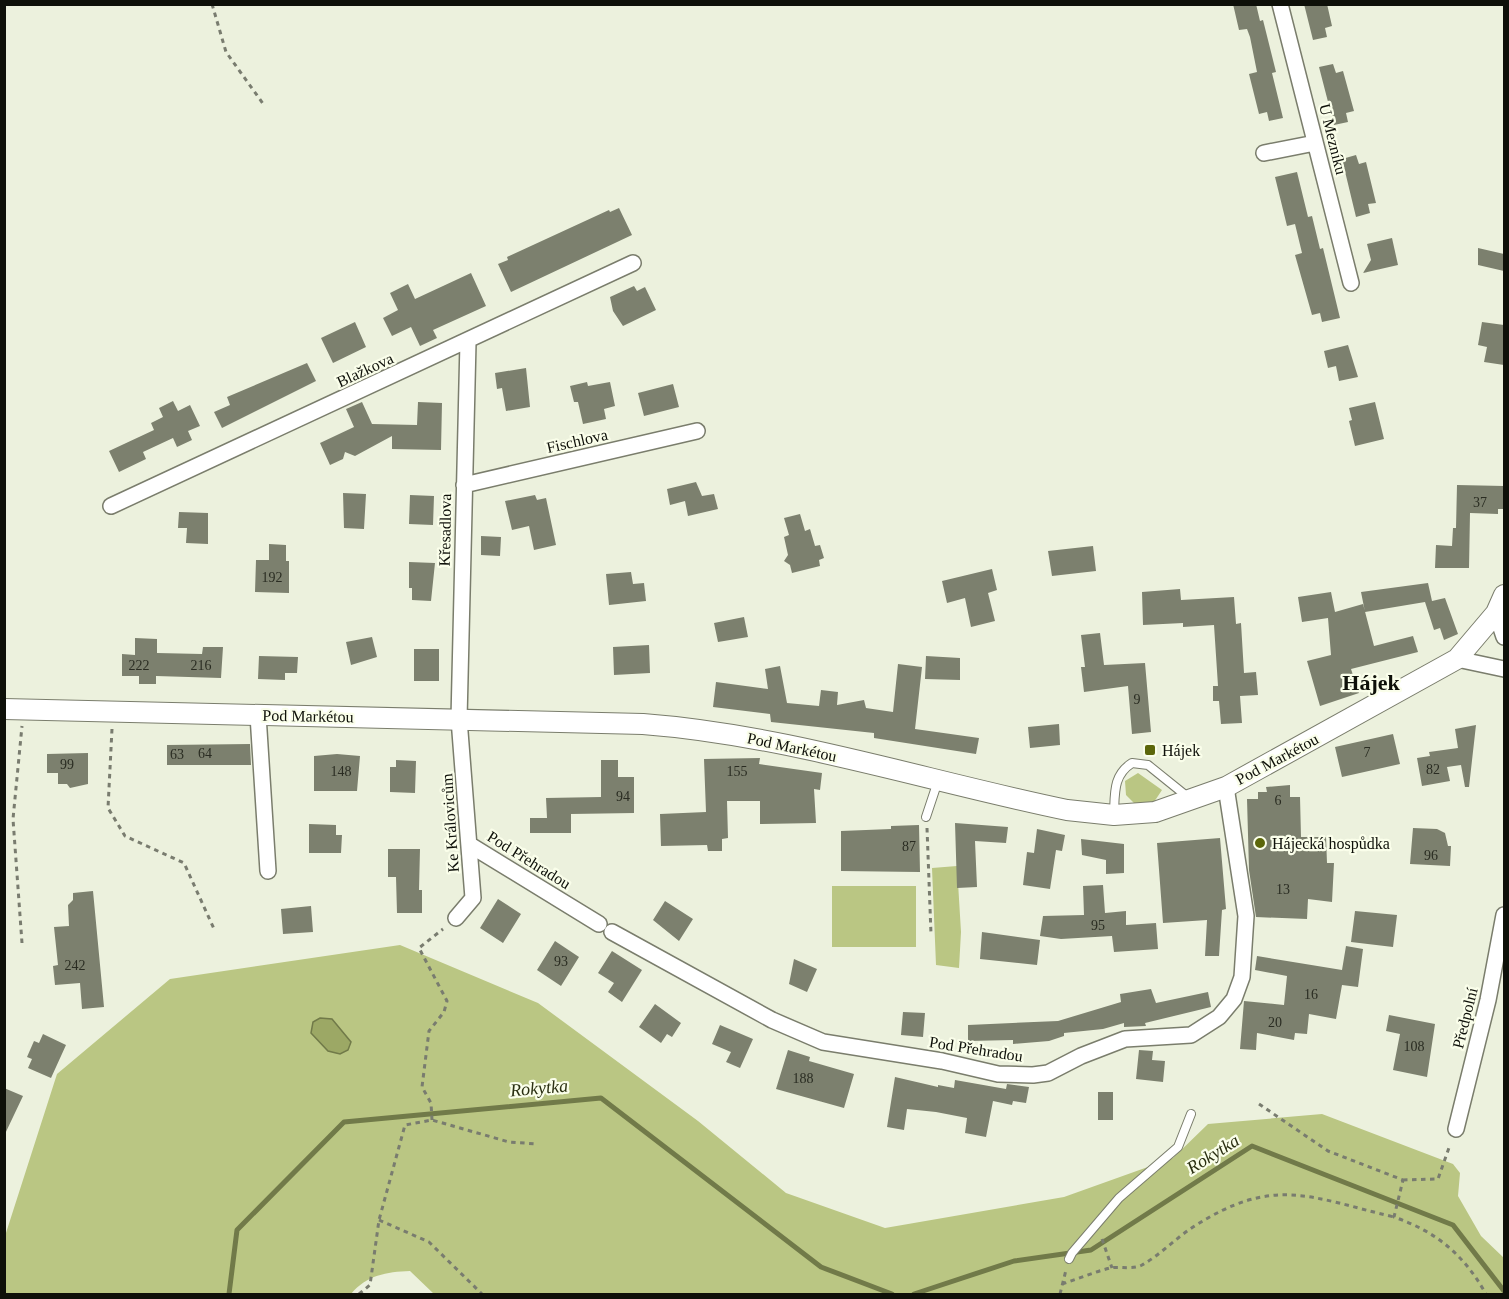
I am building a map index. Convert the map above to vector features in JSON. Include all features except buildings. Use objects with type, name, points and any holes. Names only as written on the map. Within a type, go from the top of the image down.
[{"type":"street","name":"U Mezníku","points":[[1280,4],[1351,283]]},
{"type":"street","points":[[1264,153],[1315,143]]},
{"type":"street","name":"Blažkova","points":[[111,506],[633,264]]},
{"type":"street","name":"Křesadlova","points":[[459,719],[468,342]]},
{"type":"street","name":"Fischlova","points":[[464,485],[697,431]]},
{"type":"street","name":"Pod Markétou","points":[[14,710],[459,719],[684,727],[765,740],[1067,810],[1114,815],[1155,813],[1226,787],[1457,659],[1496,613],[1504,595]]},
{"type":"street","points":[[1496,613],[1504,638]]},
{"type":"street","points":[[1457,659],[1504,669]]},
{"type":"street","points":[[258,715],[268,871]]},
{"type":"street","name":"Ke Královicům","points":[[456,918],[473,898],[459,719]]},
{"type":"street","name":"Pod Přehradou","points":[[470,845],[605,928],[772,1020],[823,1042],[942,1061],[998,1074],[1033,1075],[1048,1073],[1081,1056],[1125,1039],[1191,1035],[1219,1017],[1234,999],[1242,976],[1246,916],[1226,787]]},
{"type":"street","name":"Předpolní","points":[[1456,1129],[1488,1000],[1504,915]]},
{"type":"lane","points":[[1114,815],[1115,787],[1119,776],[1132,764],[1148,765],[1190,799]]},
{"type":"lane","points":[[926,817],[939,779]]},
{"type":"lane","points":[[1069,1260],[1072,1253],[1119,1198],[1178,1147],[1191,1114]]},
{"type":"path","points":[[212,4],[226,51],[264,105]]},
{"type":"path","points":[[14,710],[14,819],[22,943]]},
{"type":"path","points":[[113,712],[108,808],[125,836],[184,863],[215,931]]},
{"type":"path","points":[[926,817],[931,934]]},
{"type":"path","points":[[432,1119],[432,1108],[422,1087],[429,1031],[444,1012],[447,1001],[419,948],[456,918]]},
{"type":"path","points":[[1259,1104],[1328,1151],[1403,1179],[1438,1179],[1456,1129]]},
{"type":"path","points":[[359,1294],[370,1285],[379,1220],[405,1125],[432,1119],[509,1142],[537,1144]]},
{"type":"path","points":[[1394,1217],[1403,1179]]},
{"type":"path","points":[[1060,1294],[1062,1284],[1112,1268],[1140,1266],[1193,1227],[1220,1212],[1264,1194],[1286,1193],[1308,1196],[1394,1217],[1423,1227],[1455,1252],[1486,1294]]},
{"type":"path","points":[[379,1220],[429,1242],[482,1294]]},
{"type":"path","points":[[1101,1234],[1112,1268]]},
{"type":"shaded area","points":[[1138,773],[1162,790],[1154,802],[1135,804],[1126,795],[1125,781]]},
{"type":"shaded area","points":[[957,866],[961,932],[959,968],[936,965],[932,868]]},
{"type":"shaded area","points":[[832,886],[916,886],[916,947],[832,947]]},
{"type":"shaded area","points":[[400,945],[538,1003],[698,1121],[786,1193],[885,1228],[1064,1197],[1173,1158],[1208,1124],[1322,1114],[1453,1164],[1460,1173],[1458,1196],[1481,1236],[1504,1258],[1504,1294],[434,1294],[410,1271],[393,1272],[370,1279],[351,1294],[5,1294],[5,1236],[57,1074],[170,979]]},
{"type":"shaded area","points":[[320,1018],[332,1019],[351,1042],[348,1050],[340,1054],[328,1051],[311,1033],[313,1022]]},
{"type":"waterway","name":"Rokytka","points":[[229,1294],[237,1230],[344,1122],[601,1098],[821,1267],[892,1294]]},
{"type":"waterway","name":"Rokytka","points":[[914,1294],[1014,1261],[1091,1250],[1252,1146],[1453,1225],[1504,1291]]},
{"type":"place","name":"Hájek","points":[[1150,750]]},
{"type":"place","name":"Hájecká hospůdka","points":[[1260,843]]},
{"type":"district","name":"Hájek","points":[[1371,682]]}]
